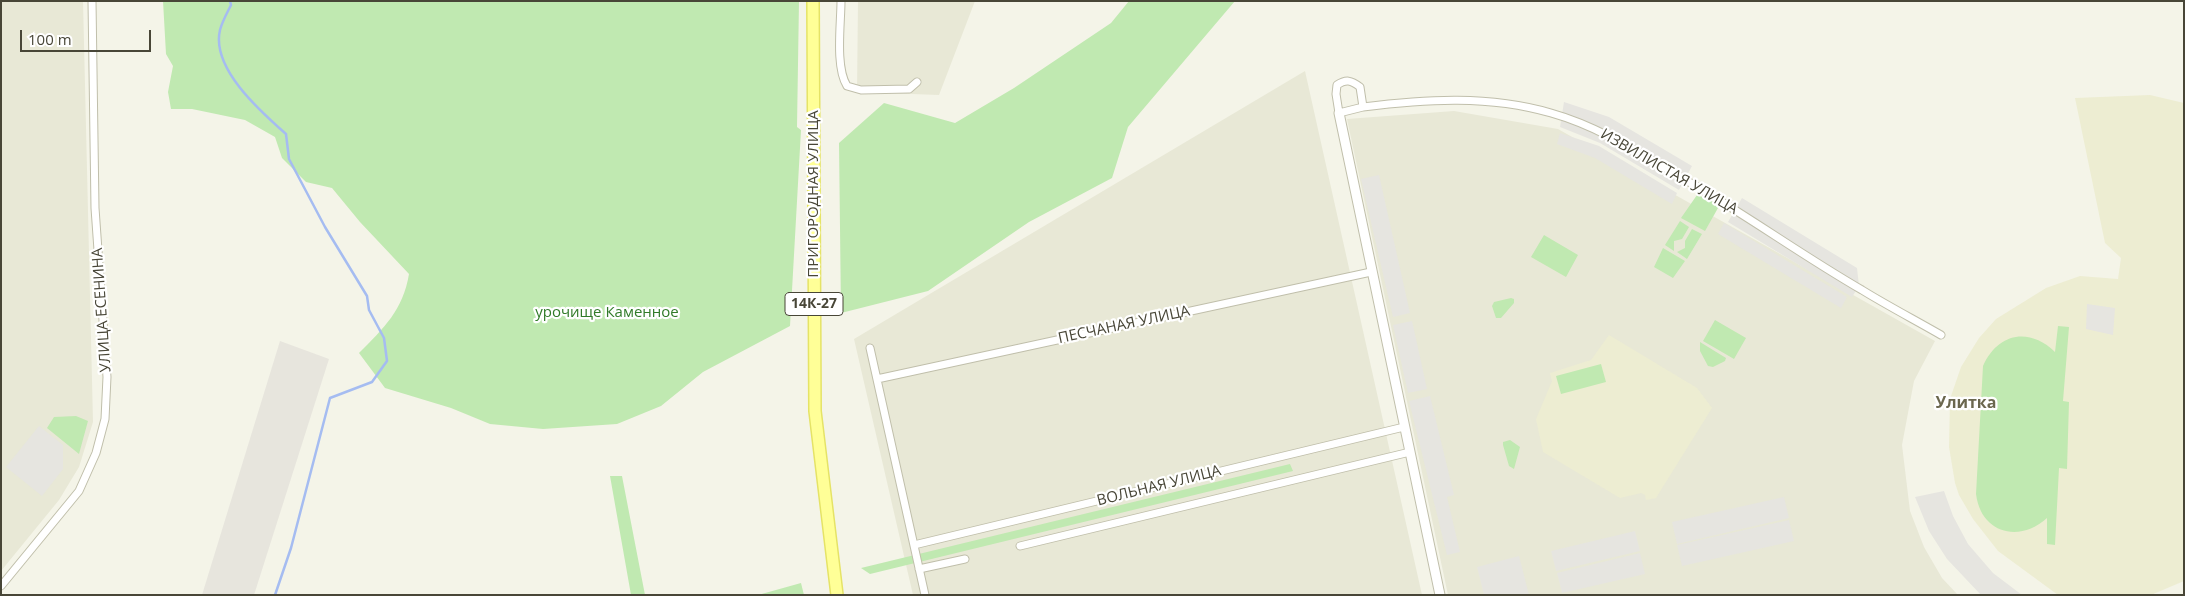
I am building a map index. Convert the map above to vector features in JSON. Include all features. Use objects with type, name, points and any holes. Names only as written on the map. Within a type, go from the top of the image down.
[{"type":"main road","name":"ПРИГОРОДНАЯ УЛИЦА","points":[[813,1],[815,411],[837,595]]},
{"type":"street","name":"УЛИЦА ЕСЕНИНА","points":[[1,586],[79,491],[96,453],[105,419],[107,377],[95,208],[92,1]]},
{"type":"street","points":[[841,1],[841,65],[842,78],[847,86],[861,90],[909,89],[918,82]]},
{"type":"street","points":[[1363,107],[1360,86],[1352,81],[1344,81],[1337,85],[1336,94],[1339,113],[1371,272],[1440,595]]},
{"type":"street","name":"ИЗВИЛИСТАЯ УЛИЦА","points":[[1339,113],[1363,107],[1420,100],[1466,100],[1515,105],[1551,113],[1605,133],[1727,205],[1862,290],[1941,335]]},
{"type":"street","name":"ПЕСЧАНАЯ УЛИЦА","points":[[877,379],[1371,272]]},
{"type":"street","points":[[870,348],[925,595]]},
{"type":"street","name":"ВОЛЬНАЯ УЛИЦА","points":[[914,545],[1404,427]]},
{"type":"street","name":"ВОЛЬНАЯ УЛИЦА","points":[[1020,546],[1410,452]]},
{"type":"street","points":[[919,569],[965,559]]},
{"type":"shaded area","points":[[1,1],[83,1],[93,422],[79,467],[59,500],[1,571]]},
{"type":"shaded area","points":[[858,1],[975,1],[939,95],[857,92]]},
{"type":"shaded area","points":[[1305,71],[1422,595],[913,595],[854,339]]},
{"type":"shaded area","points":[[2150,95],[2184,103],[2184,581],[2151,595],[2058,595],[1998,551],[1973,519],[1959,495],[1949,447],[1950,399],[1961,367],[1979,338],[1996,319],[2046,288],[2080,276],[2118,279],[2121,258],[2105,243],[2075,98]]},
{"type":"shaded area","points":[[1564,102],[1609,117],[1692,166],[1679,190],[1600,143],[1560,127]]},
{"type":"shaded area","points":[[1454,111],[1558,129],[1935,341],[1914,381],[1902,445],[1910,511],[1924,547],[1942,578],[1958,595],[1448,595],[1347,119]]},
{"type":"shaded area","points":[[1560,133],[1599,146],[1677,193],[1672,204],[1595,158],[1557,144]]},
{"type":"shaded area","points":[[1379,175],[1410,313],[1393,317],[1361,179]]},
{"type":"shaded area","points":[[1742,198],[1857,268],[1859,286],[1852,297],[1728,222]]},
{"type":"shaded area","points":[[1724,223],[1847,297],[1841,308],[1718,234]]},
{"type":"shaded area","points":[[2087,304],[2115,308],[2113,335],[2086,329]]},
{"type":"shaded area","points":[[1412,321],[1427,389],[1408,393],[1393,325]]},
{"type":"shaded area","points":[[1609,335],[1697,388],[1712,408],[1656,498],[1646,500],[1645,495],[1641,493],[1620,498],[1543,452],[1536,419],[1552,381],[1550,373],[1591,360]]},
{"type":"shaded area","points":[[280,341],[329,359],[254,595],[202,595]]},
{"type":"shaded area","points":[[1430,396],[1454,495],[1447,497],[1460,552],[1447,555],[1409,401]]},
{"type":"shaded area","points":[[39,426],[63,445],[63,469],[42,496],[6,467]]},
{"type":"shaded area","points":[[1944,491],[1953,516],[1968,544],[1993,573],[2022,595],[1981,595],[1947,559],[1929,531],[1915,497]]},
{"type":"shaded area","points":[[1784,497],[1789,518],[1677,544],[1672,522]]},
{"type":"shaded area","points":[[1789,520],[1794,541],[1682,566],[1677,545]]},
{"type":"shaded area","points":[[1635,531],[1640,551],[1556,571],[1551,551]]},
{"type":"shaded area","points":[[1640,553],[1645,574],[1562,593],[1557,573]]},
{"type":"shaded area","points":[[1519,556],[1529,595],[1484,595],[1477,567]]},
{"type":"green space","name":"урочище Каменное","points":[[163,1],[799,1],[797,127],[801,130],[790,326],[703,372],[661,406],[617,424],[543,429],[490,424],[451,408],[385,388],[359,353],[391,318],[402,298],[409,274],[360,222],[332,188],[306,182],[282,158],[275,137],[245,120],[192,109],[171,109],[168,92],[173,66],[166,54]]},
{"type":"green space","points":[[1129,1],[1235,1],[1128,127],[1112,178],[1029,222],[928,291],[841,313],[839,143],[884,103],[955,123],[1014,88],[1111,23]]},
{"type":"green space","points":[[1697,195],[1715,202],[1718,208],[1705,231],[1681,218]]},
{"type":"green space","points":[[1680,221],[1689,227],[1682,239],[1674,241],[1674,251],[1665,245]]},
{"type":"green space","points":[[1692,229],[1702,234],[1687,259],[1677,252],[1685,248],[1685,241]]},
{"type":"green space","points":[[1544,235],[1578,255],[1566,277],[1531,257]]},
{"type":"green space","points":[[1663,248],[1685,261],[1673,278],[1654,267]]},
{"type":"green space","points":[[1514,299],[1514,303],[1501,318],[1496,318],[1492,306],[1494,302]]},
{"type":"green space","points":[[1715,320],[1746,338],[1734,359],[1703,341]]},
{"type":"green space","points":[[2058,326],[2069,327],[2063,401],[2069,402],[2067,469],[2059,468],[2055,545],[2047,544],[2047,518],[2036,526],[2025,530],[2014,532],[2003,530],[1994,526],[1985,518],[1979,508],[1976,494],[1983,366],[1997,346],[2015,337],[2035,339],[2055,352]]},
{"type":"green space","points":[[1700,342],[1726,358],[1725,361],[1713,367],[1708,366],[1700,351]]},
{"type":"green space","points":[[1601,364],[1606,382],[1561,394],[1556,376]]},
{"type":"green space","points":[[76,416],[88,421],[79,454],[47,428],[54,417]]},
{"type":"green space","points":[[1510,440],[1520,447],[1514,469],[1509,466],[1503,445],[1503,442]]},
{"type":"green space","points":[[1290,464],[1293,471],[870,574],[861,568]]},
{"type":"green space","points":[[610,476],[622,476],[645,595],[631,595]]},
{"type":"green space","points":[[801,583],[804,595],[758,595]]},
{"type":"waterway","points":[[230,1],[231,5],[220,30],[219,44],[223,59],[230,74],[240,88],[286,134],[289,159],[325,227],[367,296],[369,310],[384,338],[387,361],[372,382],[330,398],[291,548],[275,595]]},
{"type":"district","name":"Улитка","points":[[1966,403]]}]
